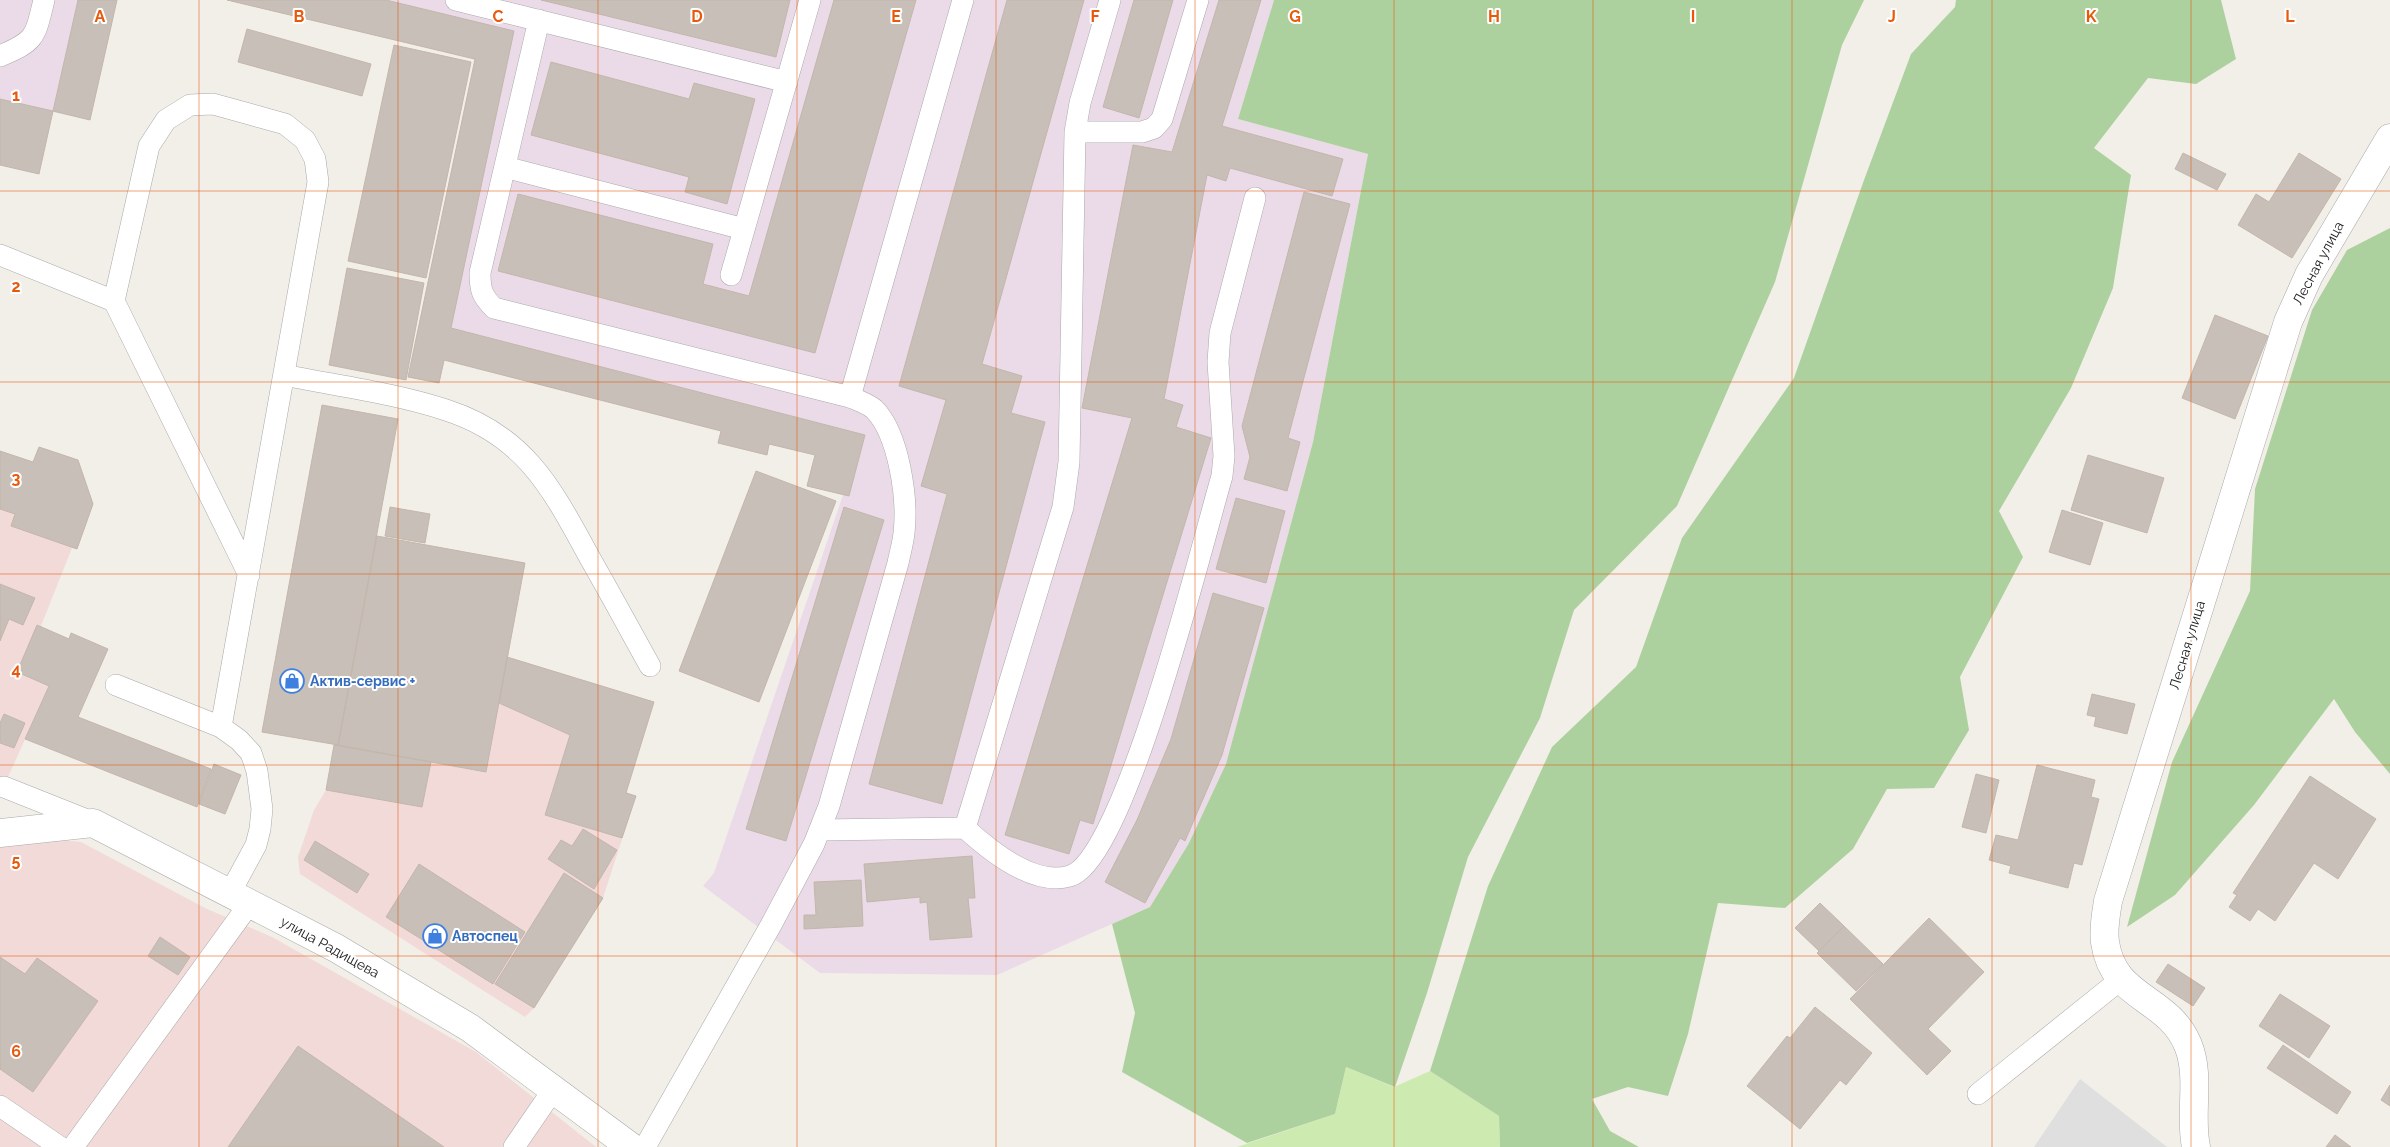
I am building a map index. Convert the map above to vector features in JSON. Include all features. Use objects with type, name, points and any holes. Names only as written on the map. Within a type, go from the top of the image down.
[{"type":"street","name":"Лесная улица","points":[[2196,1147],[2194,1134],[2194,1069],[2189,1047],[2181,1030],[2171,1017],[2120,980],[2110,964],[2104,941],[2108,901],[2288,322],[2309,275],[2390,138]]},
{"type":"street","name":"улица Радищева","points":[[92,823],[336,948],[470,1028],[631,1147]]},
{"type":"street","points":[[0,832],[92,823]]},
{"type":"lane","points":[[0,56],[24,46],[36,33],[44,0]]},
{"type":"lane","points":[[456,0],[787,82]]},
{"type":"lane","points":[[731,275],[810,0]]},
{"type":"lane","points":[[850,397],[963,0]]},
{"type":"lane","points":[[965,828],[1064,508],[1069,462],[1075,132],[1080,103],[1110,0]]},
{"type":"lane","points":[[1075,132],[1142,132],[1154,128],[1158,124],[1162,119],[1198,0]]},
{"type":"lane","points":[[539,20],[480,273],[480,288],[483,298],[494,308],[850,397],[873,408],[888,429],[896,455],[905,505],[904,533],[898,563],[829,806],[820,830],[771,925],[645,1147]]},
{"type":"lane","points":[[222,727],[318,182],[315,159],[305,140],[285,124],[213,104],[190,105],[166,120],[149,146],[114,301],[248,575]]},
{"type":"lane","points":[[505,167],[744,229]]},
{"type":"lane","points":[[820,830],[965,828],[1002,859],[1038,875],[1056,878],[1071,876],[1084,869],[1100,847],[1111,826],[1151,724],[1222,476],[1224,456],[1218,362],[1220,334],[1256,198]]},
{"type":"lane","points":[[0,255],[114,301]]},
{"type":"lane","points":[[284,376],[405,399],[447,410],[476,422],[509,443],[532,464],[555,493],[650,666]]},
{"type":"lane","points":[[73,1147],[240,898],[260,829],[262,809],[257,771],[250,753],[239,740],[222,727],[116,685]]},
{"type":"lane","points":[[4,787],[92,823]]},
{"type":"lane","points":[[1978,1094],[2120,980]]},
{"type":"lane","points":[[514,1147],[553,1090]]},
{"type":"lane","points":[[0,1106],[60,1147]]},
{"type":"shaded area","points":[[0,0],[117,0],[90,120],[53,112],[39,174],[0,165]]},
{"type":"shaded area","points":[[227,0],[1274,0],[1238,119],[1368,154],[1313,442],[1226,764],[1189,843],[1150,907],[997,975],[820,973],[703,886],[714,873],[843,495],[807,486],[815,455],[770,444],[767,455],[718,443],[721,431],[445,360],[439,383],[408,377],[475,60]]},
{"type":"shaded area","points":[[39,447],[78,460],[93,504],[77,549],[72,548],[41,626],[37,625],[49,686],[0,795],[0,451],[33,462]]},
{"type":"shaded area","points":[[377,536],[525,563],[508,657],[654,702],[626,792],[636,796],[603,898],[534,1008],[525,1017],[300,874],[298,857],[314,810],[326,790],[334,745],[338,745]]},
{"type":"shaded area","points":[[45,838],[81,842],[205,908],[272,937],[476,1052],[596,1147],[0,1147],[0,844]]},
{"type":"shaded area","points":[[2080,1079],[2167,1147],[2034,1147]]},
{"type":"green space","points":[[1274,0],[1864,0],[1842,45],[1775,282],[1677,506],[1574,610],[1540,718],[1468,857],[1427,993],[1395,1087],[1346,1067],[1335,1114],[1247,1143],[1122,1072],[1135,1013],[1112,924],[1150,907],[1189,843],[1226,764],[1313,442],[1368,154],[1238,119]]},
{"type":"green space","points":[[1956,0],[2221,0],[2236,59],[2196,84],[2148,78],[2094,148],[2131,175],[2113,288],[2071,388],[1999,511],[2023,557],[1960,677],[1969,730],[1934,788],[1887,789],[1853,849],[1785,908],[1718,903],[1688,1034],[1668,1096],[1628,1087],[1592,1099],[1610,1131],[1639,1147],[1500,1147],[1499,1116],[1430,1071],[1488,886],[1552,747],[1636,667],[1682,538],[1794,378],[1911,54],[1955,7]]},
{"type":"green space","points":[[2390,228],[2390,774],[2355,732],[2334,699],[2254,805],[2175,895],[2127,927],[2172,762],[2250,591],[2255,489],[2312,310],[2347,250]]},
{"type":"green space","points":[[1346,1067],[1394,1087],[1430,1071],[1499,1116],[1500,1147],[1237,1147],[1335,1114]]},
{"type":"building","points":[[78,0],[117,0],[90,120],[53,111]]},
{"type":"building","points":[[227,0],[386,0],[514,31],[451,328],[865,435],[849,496],[807,486],[815,455],[769,444],[767,455],[718,443],[721,431],[444,360],[439,383],[408,377],[475,59]]},
{"type":"building","points":[[541,0],[790,0],[776,57]]},
{"type":"building","points":[[834,0],[916,0],[815,353],[498,271],[518,194],[713,244],[703,284],[749,296]]},
{"type":"building","points":[[1007,0],[1084,0],[982,364],[1022,376],[1011,413],[1045,422],[942,804],[869,784],[947,494],[921,486],[946,400],[899,386]]},
{"type":"building","points":[[1134,0],[1173,0],[1139,118],[1103,107]]},
{"type":"building","points":[[1219,0],[1261,0],[1222,126],[1343,159],[1332,196],[1230,168],[1226,181],[1207,175],[1164,399],[1183,405],[1176,427],[1211,438],[1093,824],[1080,820],[1069,854],[1005,835],[1132,418],[1082,408],[1133,145],[1172,152]]},
{"type":"building","points":[[247,29],[371,64],[362,96],[238,62]]},
{"type":"building","points":[[394,45],[471,62],[426,278],[348,261]]},
{"type":"building","points":[[551,62],[689,99],[694,83],[755,99],[727,204],[685,192],[689,177],[531,135]]},
{"type":"building","points":[[0,99],[53,111],[39,174],[0,165]]},
{"type":"building","points":[[2183,153],[2226,174],[2217,190],[2175,169]]},
{"type":"building","points":[[2299,153],[2341,179],[2292,258],[2238,225],[2256,194],[2269,202]]},
{"type":"building","points":[[1304,192],[1350,204],[1288,438],[1300,442],[1287,491],[1244,479],[1250,457],[1242,426]]},
{"type":"building","points":[[347,268],[424,283],[406,380],[329,365]]},
{"type":"building","points":[[2215,315],[2268,336],[2235,419],[2182,398]]},
{"type":"building","points":[[322,405],[398,419],[338,745],[262,732]]},
{"type":"building","points":[[39,447],[78,460],[93,504],[77,549],[11,526],[15,514],[0,509],[0,451],[33,462]]},
{"type":"building","points":[[2088,455],[2164,478],[2147,533],[2071,510]]},
{"type":"building","points":[[756,471],[836,501],[759,702],[679,671]]},
{"type":"building","points":[[1236,498],[1285,511],[1266,583],[1216,569]]},
{"type":"building","points":[[390,507],[430,514],[425,543],[385,536]]},
{"type":"building","points":[[844,507],[884,520],[786,841],[746,829]]},
{"type":"building","points":[[2062,510],[2103,523],[2090,565],[2049,552]]},
{"type":"building","points":[[377,536],[525,563],[486,772],[338,745]]},
{"type":"building","points":[[0,584],[35,598],[23,625],[9,619],[0,641]]},
{"type":"building","points":[[1213,593],[1264,608],[1222,755],[1185,841],[1180,838],[1145,903],[1105,882],[1137,820],[1171,739]]},
{"type":"building","points":[[37,625],[69,639],[71,633],[108,649],[78,717],[211,769],[197,807],[25,739],[49,686],[17,672]]},
{"type":"building","points":[[507,657],[654,702],[626,793],[636,796],[622,838],[545,815],[570,735],[499,703]]},
{"type":"building","points":[[2092,694],[2135,704],[2127,734],[2094,726],[2096,717],[2087,715]]},
{"type":"building","points":[[4,714],[25,723],[14,748],[0,743],[0,723]]},
{"type":"building","points":[[334,745],[431,762],[422,807],[326,790]]},
{"type":"building","points":[[214,764],[241,775],[225,814],[199,804]]},
{"type":"building","points":[[2037,765],[2095,780],[2091,797],[2099,799],[2082,865],[2074,863],[2068,888],[2009,873],[2011,866],[1989,860],[1996,835],[2018,840]]},
{"type":"building","points":[[1976,774],[1999,780],[1986,833],[1962,827]]},
{"type":"building","points":[[2310,776],[2376,819],[2338,879],[2314,863],[2275,921],[2258,909],[2250,921],[2229,907],[2237,895],[2233,893]]},
{"type":"building","points":[[583,829],[617,850],[594,889],[548,859],[561,840],[572,846]]},
{"type":"building","points":[[315,841],[369,874],[357,893],[304,860]]},
{"type":"building","points":[[972,856],[975,898],[968,898],[972,937],[930,940],[927,902],[920,903],[920,897],[867,902],[864,864]]},
{"type":"building","points":[[419,864],[525,932],[493,984],[386,917]]},
{"type":"building","points":[[564,873],[603,898],[534,1008],[495,984]]},
{"type":"building","points":[[861,880],[863,926],[804,929],[804,915],[816,915],[814,882]]},
{"type":"building","points":[[1820,903],[1844,926],[1819,951],[1795,928]]},
{"type":"building","points":[[1929,918],[1984,972],[1928,1029],[1951,1051],[1927,1075],[1850,999]]},
{"type":"building","points":[[1844,926],[1883,964],[1856,991],[1817,953]]},
{"type":"building","points":[[160,937],[190,957],[178,975],[148,956]]},
{"type":"building","points":[[0,957],[25,974],[37,958],[98,1001],[33,1092],[0,1069]]},
{"type":"building","points":[[2168,964],[2205,988],[2193,1006],[2156,982]]},
{"type":"building","points":[[2280,994],[2330,1026],[2309,1058],[2259,1026]]},
{"type":"building","points":[[1815,1007],[1872,1053],[1846,1085],[1840,1080],[1800,1129],[1747,1086],[1787,1036],[1790,1038]]},
{"type":"building","points":[[2283,1045],[2351,1092],[2337,1114],[2267,1068]]},
{"type":"building","points":[[298,1046],[444,1147],[228,1147]]},
{"type":"building","points":[[2390,1085],[2390,1106],[2381,1100]]},
{"type":"building","points":[[2335,1135],[2351,1147],[2326,1147]]},
{"type":"place","name":"Актив-сервис +","points":[[292,681]]},
{"type":"place","name":"Автоспец","points":[[435,936]]}]
